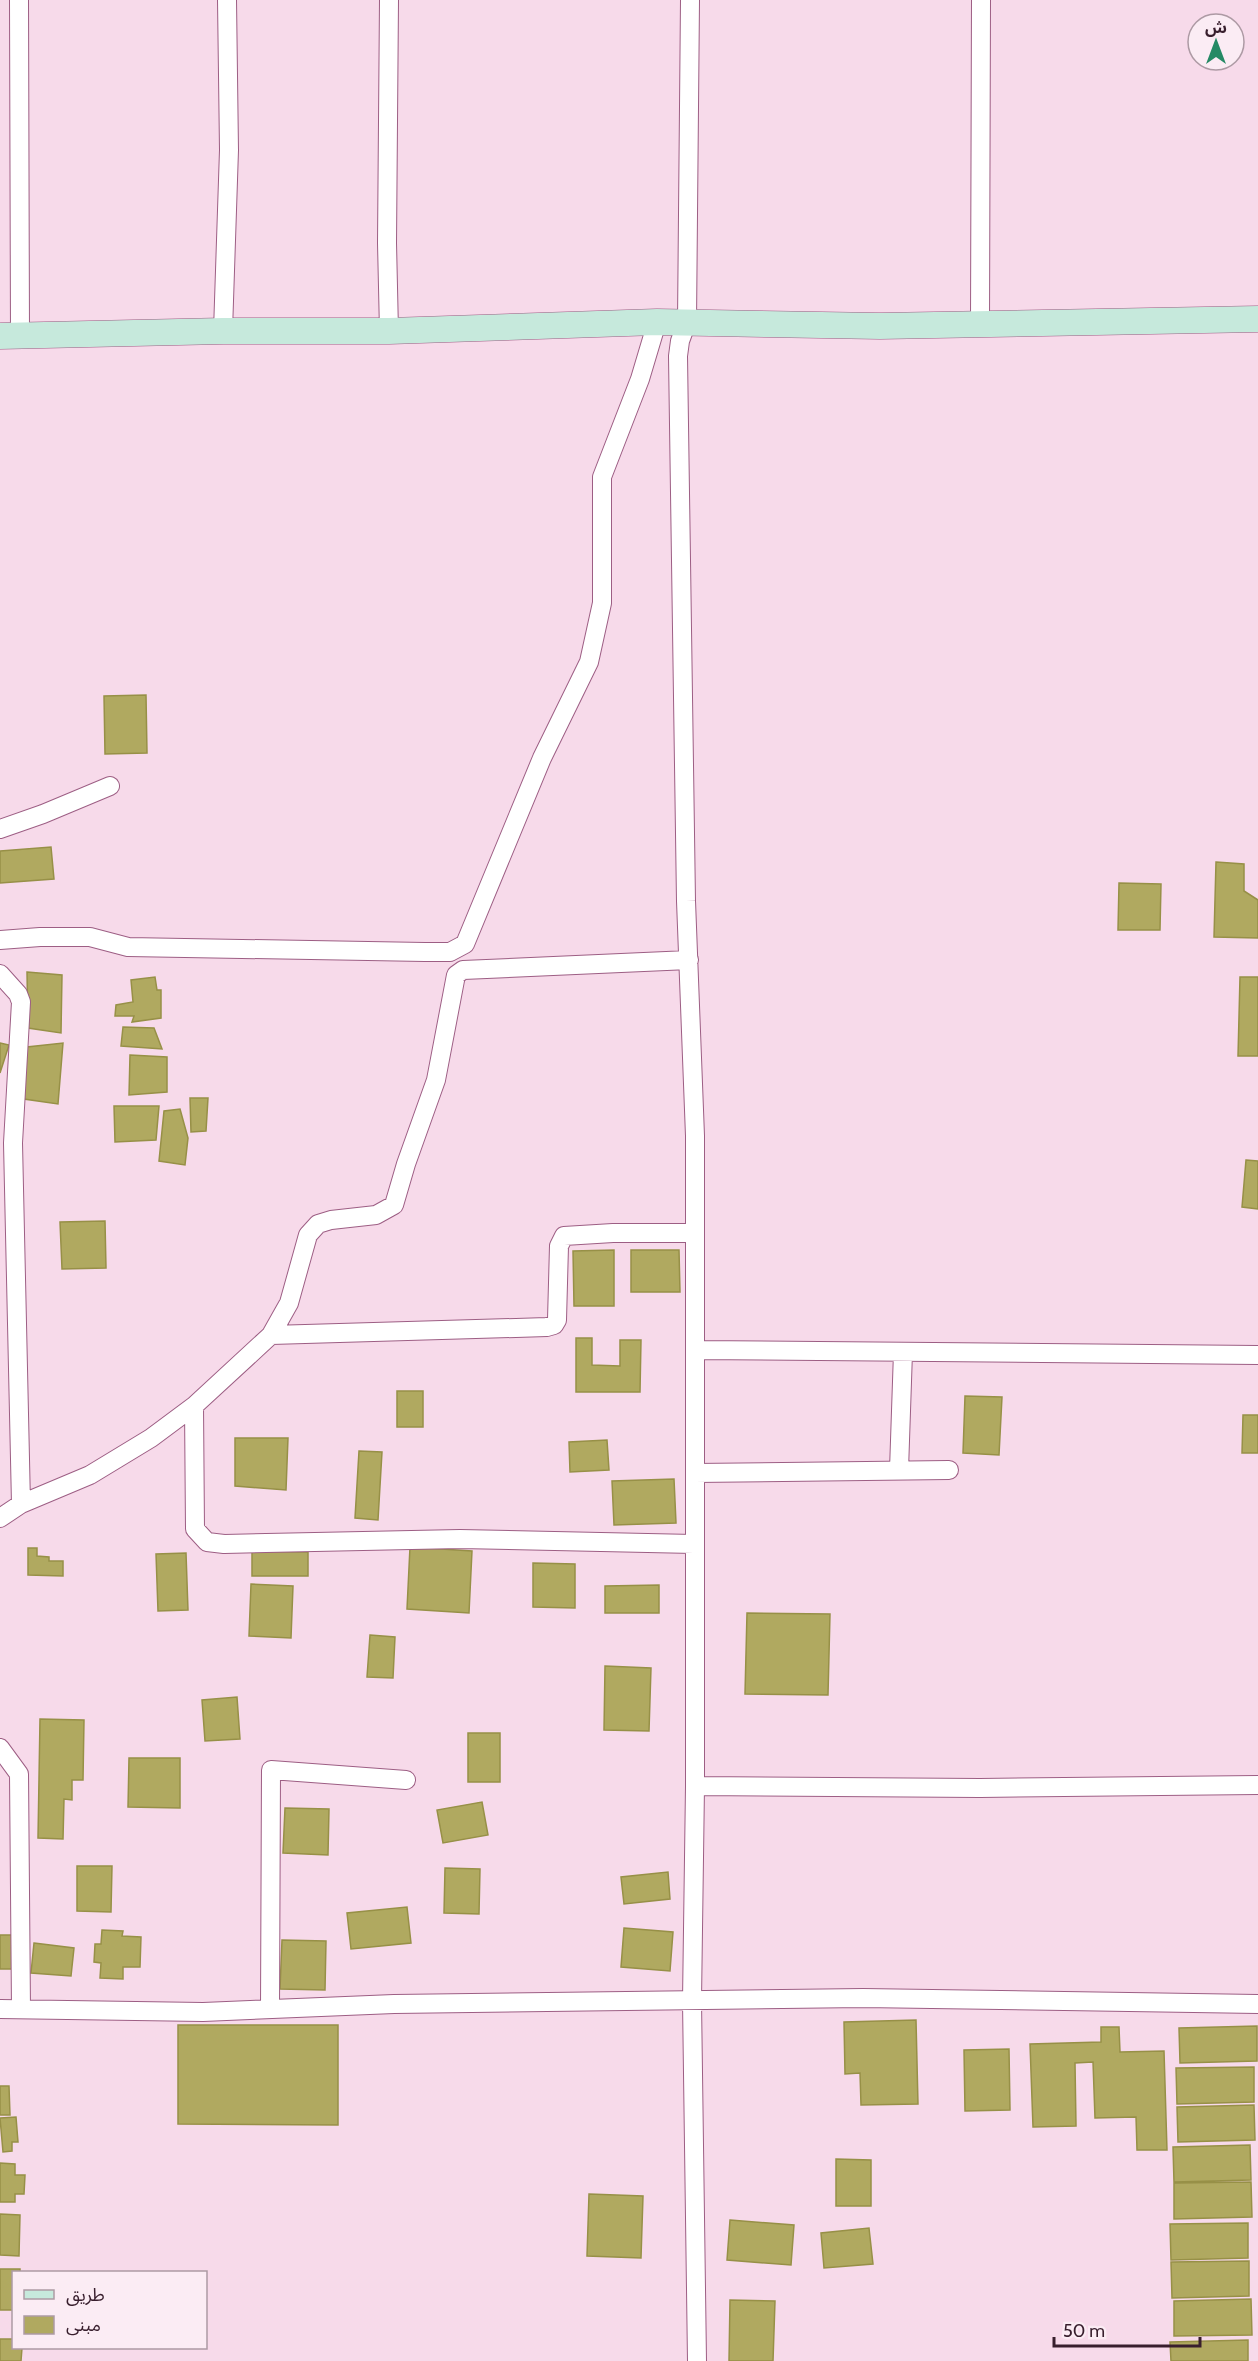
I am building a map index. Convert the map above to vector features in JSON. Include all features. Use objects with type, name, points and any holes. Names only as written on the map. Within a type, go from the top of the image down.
[{"type":"main road","points":[[10,335],[389,331],[657,322],[880,326],[1258,319]]},
{"type":"street","points":[[10,335],[18,0]]},
{"type":"street","points":[[223,331],[229,150],[227,0]]},
{"type":"street","points":[[389,0],[387,243],[389,331]]},
{"type":"street","points":[[690,0],[687,322],[680,341],[678,356],[686,901],[695,1137],[695,1786],[692,2001],[697,2361]]},
{"type":"street","points":[[980,324],[981,0]]},
{"type":"street","points":[[0,940],[90,937],[128,947],[425,952],[450,952],[465,944],[542,758],[589,662],[602,603],[602,477],[640,379],[657,322]]},
{"type":"street","points":[[0,829],[110,786]]},
{"type":"street","points":[[0,1518],[21,1504],[90,1475],[151,1438],[194,1406],[271,1335],[289,1303],[308,1235],[318,1224],[330,1220],[376,1215],[394,1205],[436,1080],[456,975],[463,970],[689,960]]},
{"type":"street","points":[[0,975],[18,994],[21,1002],[13,1143],[21,1504]]},
{"type":"street","points":[[271,1335],[547,1327],[554,1325],[557,1320],[559,1246],[564,1236],[613,1233],[694,1233]]},
{"type":"street","points":[[695,1350],[1258,1355]]},
{"type":"street","points":[[899,1470],[903,1352]]},
{"type":"street","points":[[194,1406],[195,1529],[207,1542],[224,1544],[460,1539],[694,1544]]},
{"type":"street","points":[[695,1473],[948,1470]]},
{"type":"street","points":[[0,1748],[19,1774],[21,2010]]},
{"type":"street","points":[[270,2009],[271,1770],[406,1780]]},
{"type":"street","points":[[695,1786],[992,1788],[1258,1785]]},
{"type":"street","points":[[0,2009],[203,2012],[394,2004],[863,1998],[1258,2004]]},
{"type":"building","points":[[146,695],[147,753],[105,754],[104,696]]},
{"type":"building","points":[[51,847],[54,879],[0,883],[0,851]]},
{"type":"building","points":[[1216,862],[1244,864],[1244,891],[1258,900],[1258,938],[1214,937]]},
{"type":"building","points":[[1119,883],[1161,884],[1160,930],[1118,930]]},
{"type":"building","points":[[27,972],[62,975],[61,1033],[28,1028]]},
{"type":"building","points":[[155,977],[157,990],[161,990],[161,1018],[132,1022],[134,1016],[115,1016],[116,1005],[133,1002],[131,980]]},
{"type":"building","points":[[1240,977],[1258,977],[1258,1056],[1238,1056]]},
{"type":"building","points":[[123,1027],[154,1028],[162,1049],[121,1046]]},
{"type":"building","points":[[0,1043],[9,1045],[0,1073]]},
{"type":"building","points":[[63,1043],[58,1104],[24,1099],[27,1047]]},
{"type":"building","points":[[130,1055],[167,1057],[167,1092],[129,1095]]},
{"type":"building","points":[[190,1098],[208,1098],[206,1131],[191,1132]]},
{"type":"building","points":[[114,1106],[159,1106],[156,1140],[115,1142]]},
{"type":"building","points":[[180,1109],[188,1138],[185,1165],[159,1161],[164,1111]]},
{"type":"building","points":[[1246,1160],[1258,1161],[1258,1209],[1242,1207]]},
{"type":"building","points":[[105,1221],[106,1268],[62,1269],[60,1222]]},
{"type":"building","points":[[614,1250],[614,1306],[574,1306],[573,1251]]},
{"type":"building","points":[[631,1250],[679,1250],[680,1292],[631,1292]]},
{"type":"building","points":[[576,1338],[592,1338],[592,1365],[620,1366],[620,1340],[641,1340],[640,1392],[576,1392]]},
{"type":"building","points":[[397,1391],[423,1391],[423,1427],[397,1427]]},
{"type":"building","points":[[965,1396],[1002,1397],[999,1455],[963,1453]]},
{"type":"building","points":[[1243,1415],[1258,1415],[1258,1453],[1242,1453]]},
{"type":"building","points":[[235,1438],[288,1438],[286,1490],[235,1486]]},
{"type":"building","points":[[607,1440],[609,1470],[570,1472],[569,1442]]},
{"type":"building","points":[[359,1451],[382,1452],[378,1520],[355,1518]]},
{"type":"building","points":[[674,1479],[676,1523],[614,1525],[612,1481]]},
{"type":"building","points":[[410,1547],[472,1551],[469,1613],[407,1609]]},
{"type":"building","points":[[28,1548],[37,1548],[37,1556],[49,1557],[49,1561],[63,1561],[63,1576],[28,1575]]},
{"type":"building","points":[[252,1551],[308,1552],[308,1576],[252,1576]]},
{"type":"building","points":[[186,1553],[188,1610],[158,1611],[156,1554]]},
{"type":"building","points":[[533,1563],[575,1564],[575,1608],[533,1607]]},
{"type":"building","points":[[251,1584],[293,1586],[291,1638],[249,1636]]},
{"type":"building","points":[[659,1585],[659,1613],[605,1613],[605,1586]]},
{"type":"building","points":[[747,1613],[830,1614],[828,1695],[745,1694]]},
{"type":"building","points":[[370,1635],[395,1637],[393,1678],[367,1677]]},
{"type":"building","points":[[605,1666],[651,1668],[649,1731],[604,1730]]},
{"type":"building","points":[[237,1697],[240,1739],[205,1741],[202,1700]]},
{"type":"building","points":[[40,1719],[84,1720],[83,1780],[72,1780],[72,1800],[64,1799],[63,1839],[38,1838]]},
{"type":"building","points":[[468,1733],[500,1733],[500,1782],[468,1782]]},
{"type":"building","points":[[129,1758],[180,1758],[180,1808],[128,1807]]},
{"type":"building","points":[[482,1802],[488,1835],[443,1843],[437,1810]]},
{"type":"building","points":[[285,1808],[329,1809],[328,1855],[283,1853]]},
{"type":"building","points":[[77,1866],[112,1866],[111,1912],[77,1911]]},
{"type":"building","points":[[445,1868],[480,1869],[479,1914],[444,1913]]},
{"type":"building","points":[[668,1872],[670,1899],[624,1904],[621,1877]]},
{"type":"building","points":[[407,1907],[411,1943],[351,1949],[347,1913]]},
{"type":"building","points":[[624,1928],[673,1932],[670,1971],[621,1967]]},
{"type":"building","points":[[102,1930],[123,1931],[122,1936],[141,1937],[140,1967],[123,1967],[123,1979],[100,1978],[101,1963],[94,1962],[95,1944],[101,1944]]},
{"type":"building","points":[[0,1935],[14,1935],[13,1969],[0,1969]]},
{"type":"building","points":[[282,1940],[326,1941],[325,1990],[280,1989]]},
{"type":"building","points":[[34,1943],[74,1948],[71,1976],[31,1973]]},
{"type":"building","points":[[916,2020],[918,2104],[861,2105],[860,2073],[845,2074],[844,2022]]},
{"type":"building","points":[[178,2025],[338,2025],[338,2125],[178,2124]]},
{"type":"building","points":[[1257,2026],[1257,2061],[1180,2063],[1179,2028]]},
{"type":"building","points":[[1101,2027],[1119,2027],[1120,2052],[1164,2051],[1167,2150],[1137,2150],[1136,2117],[1095,2118],[1093,2062],[1075,2063],[1076,2126],[1033,2127],[1030,2044],[1101,2042]]},
{"type":"building","points":[[1009,2049],[1010,2110],[965,2111],[964,2050]]},
{"type":"building","points":[[1254,2067],[1254,2102],[1177,2104],[1176,2068]]},
{"type":"building","points":[[0,2086],[9,2086],[10,2115],[0,2115]]},
{"type":"building","points":[[1254,2105],[1255,2140],[1178,2142],[1177,2107]]},
{"type":"building","points":[[16,2117],[18,2142],[12,2142],[12,2151],[3,2152],[0,2118]]},
{"type":"building","points":[[1250,2145],[1251,2180],[1174,2182],[1173,2147]]},
{"type":"building","points":[[836,2159],[871,2160],[871,2206],[836,2206]]},
{"type":"building","points":[[0,2163],[15,2164],[15,2175],[25,2175],[24,2194],[15,2194],[15,2202],[0,2202]]},
{"type":"building","points":[[1251,2182],[1252,2217],[1174,2219],[1174,2183]]},
{"type":"building","points":[[589,2194],[643,2196],[641,2258],[587,2256]]},
{"type":"building","points":[[0,2214],[20,2215],[19,2256],[0,2255]]},
{"type":"building","points":[[730,2220],[794,2225],[791,2265],[727,2260]]},
{"type":"building","points":[[1248,2223],[1248,2258],[1171,2260],[1170,2224]]},
{"type":"building","points":[[869,2228],[873,2264],[824,2268],[821,2233]]},
{"type":"building","points":[[1249,2261],[1249,2296],[1172,2298],[1171,2262]]},
{"type":"building","points":[[0,2269],[20,2269],[20,2271],[12,2271],[12,2310],[0,2310]]},
{"type":"building","points":[[1251,2299],[1252,2335],[1174,2336],[1174,2301]]},
{"type":"building","points":[[730,2300],[775,2301],[773,2361],[729,2361]]},
{"type":"building","points":[[0,2339],[12,2339],[12,2349],[22,2349],[21,2361],[0,2361]]},
{"type":"building","points":[[1248,2340],[1248,2361],[1171,2361],[1170,2342]]}]
